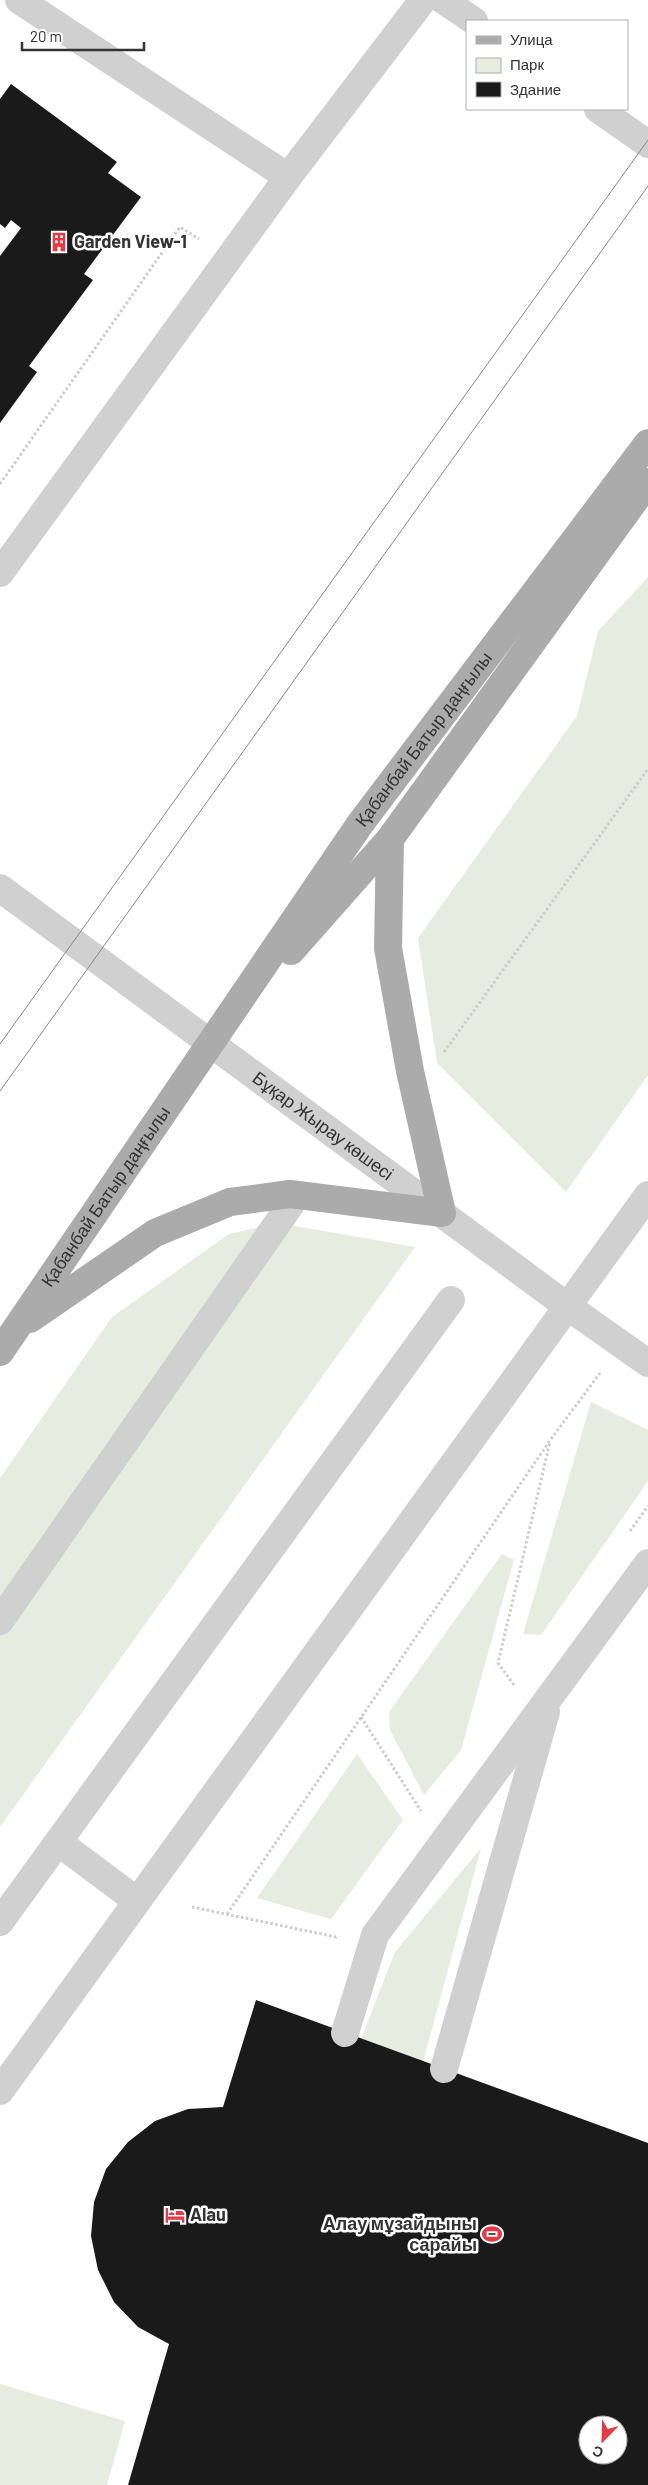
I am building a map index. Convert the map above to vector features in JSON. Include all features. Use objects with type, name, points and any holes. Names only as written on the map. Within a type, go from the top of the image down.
[{"type":"main road","name":"Қабанбай Батыр даңғылы","points":[[0,1352],[360,824],[648,443]]},
{"type":"main road","name":"Қабанбай Батыр даңғылы","points":[[211,1042],[390,839],[645,493]]},
{"type":"main road","points":[[18,1327],[155,1233],[230,1202],[290,1194],[442,1213],[410,1071],[388,948],[390,839]]},
{"type":"street","points":[[19,0],[288,177]]},
{"type":"street","points":[[0,573],[288,177],[423,0]]},
{"type":"street","points":[[444,0],[473,20]]},
{"type":"street","points":[[599,110],[648,144]]},
{"type":"street","name":"Бұқар Жырау көшесі","points":[[0,888],[567,1306],[648,1363]]},
{"type":"street","points":[[0,2091],[648,1195]]},
{"type":"street","points":[[0,1621],[291,1204]]},
{"type":"street","points":[[0,1922],[451,1300]]},
{"type":"street","points":[[345,2033],[375,1935],[648,1563]]},
{"type":"street","points":[[444,2069],[551,1695]]},
{"type":"street","points":[[58,1842],[137,1901]]},
{"type":"path","points":[[0,484],[180,227],[230,258]]},
{"type":"path","points":[[443,1055],[648,769]]},
{"type":"path","points":[[227,1914],[551,1439],[602,1369]]},
{"type":"path","points":[[517,1689],[498,1663],[551,1439]]},
{"type":"path","points":[[625,1538],[648,1506]]},
{"type":"path","points":[[361,1717],[424,1816]]},
{"type":"path","points":[[192,1906],[336,1937],[342,1930]]},
{"type":"green space","points":[[648,577],[648,1075],[566,1192],[437,1063],[418,938],[577,716],[598,631]]},
{"type":"green space","points":[[278,1223],[415,1247],[0,1827],[0,1478],[112,1317],[229,1234]]},
{"type":"green space","points":[[591,1402],[648,1430],[648,1481],[541,1635],[523,1634]]},
{"type":"green space","points":[[502,1554],[514,1560],[461,1750],[424,1795],[390,1730],[389,1712]]},
{"type":"green space","points":[[357,1754],[403,1820],[331,1919],[257,1898]]},
{"type":"green space","points":[[481,1848],[423,2062],[361,2039],[395,1952]]},
{"type":"green space","points":[[0,2384],[125,2421],[107,2485],[0,2485]]},
{"type":"building","name":"Garden View-1","points":[[11,84],[117,162],[108,173],[141,197],[84,274],[93,280],[29,366],[37,372],[0,423],[0,256],[21,228],[11,220],[5,228],[0,224],[0,99]]},
{"type":"building","name":"Алау мұзайдыны сарайы","points":[[256,2000],[648,2143],[648,2485],[128,2485],[169,2344],[138,2327],[114,2302],[98,2270],[91,2236],[94,2202],[106,2169],[128,2142],[155,2121],[188,2109],[223,2107]]},
{"type":"tram line","points":[[0,1044],[648,140]]},
{"type":"tram line","points":[[0,1091],[648,186]]},
{"type":"place","name":"Garden View-1","points":[[59,242]]},
{"type":"place","name":"Alau","points":[[175,2215]]},
{"type":"place","name":"Алау мұзайдыны сарайы","points":[[492,2234]]}]
